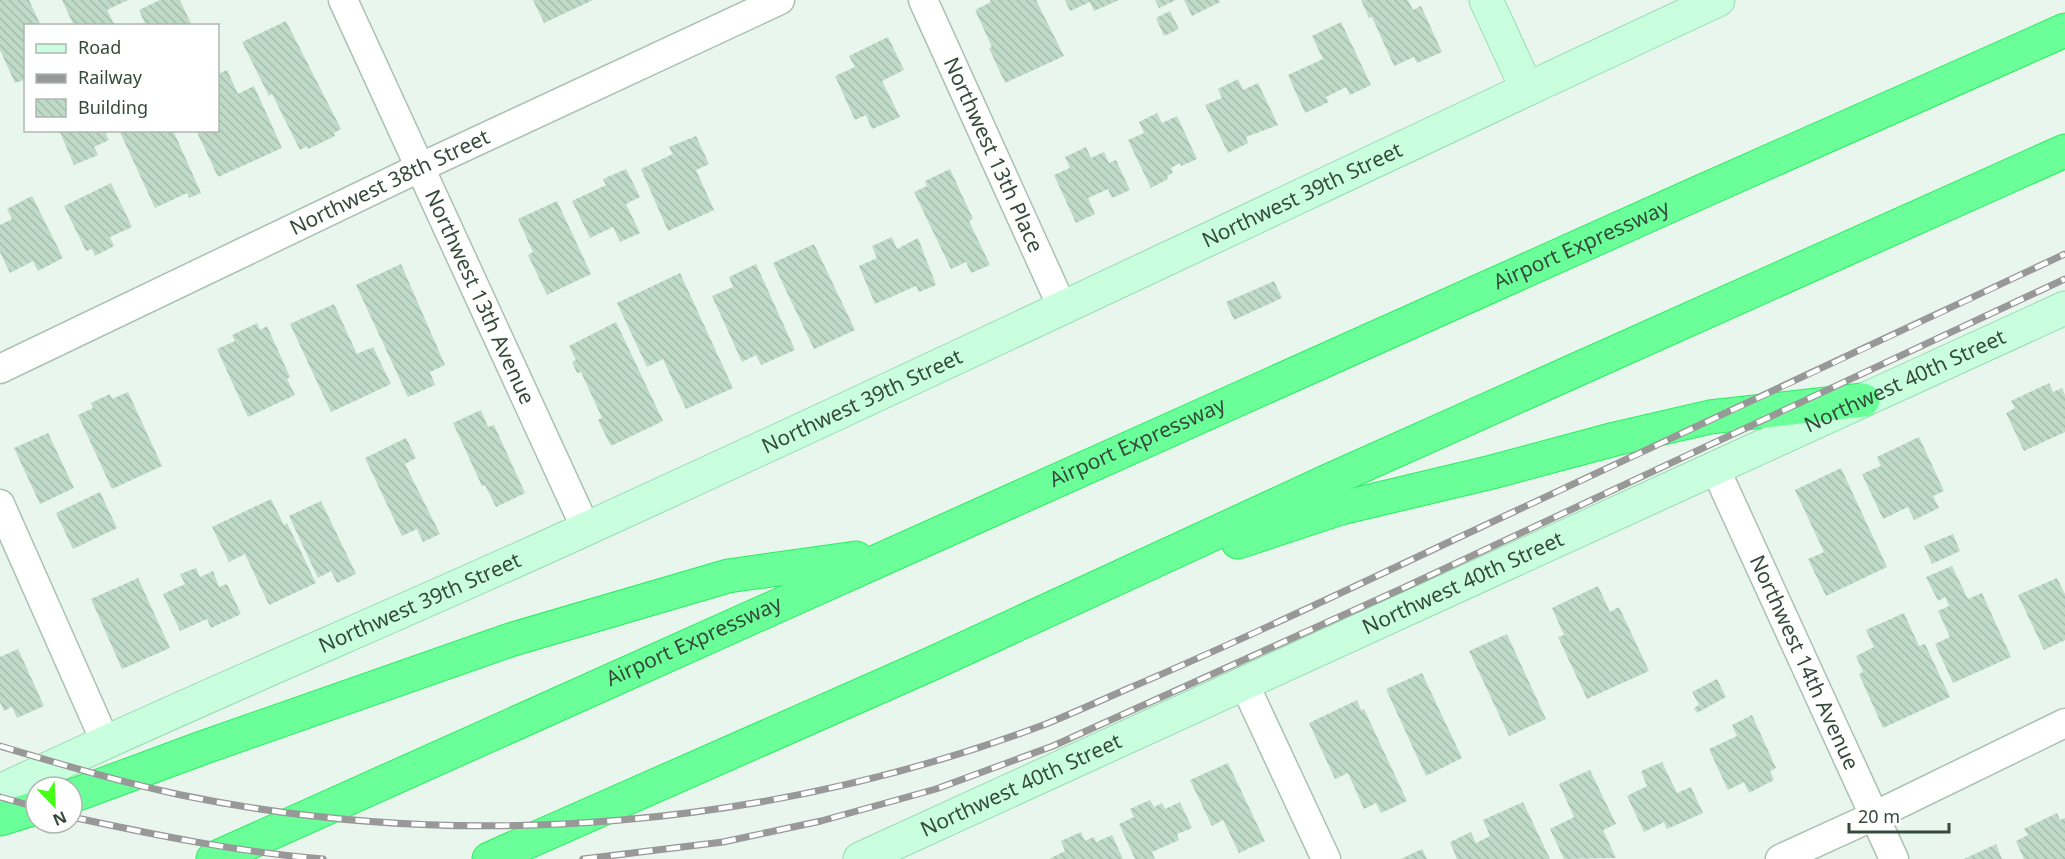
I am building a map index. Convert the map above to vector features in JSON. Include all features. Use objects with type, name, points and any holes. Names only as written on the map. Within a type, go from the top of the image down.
[{"type":"highway","name":"Airport Expressway","points":[[213,859],[449,751],[2065,30]]},
{"type":"highway","points":[[489,859],[931,663],[1328,481],[2065,151]]},
{"type":"highway","points":[[1088,592],[1341,508],[1492,472],[1615,439],[1710,417],[1863,400]]},
{"type":"highway","points":[[84,792],[510,640],[728,576],[894,552]]},
{"type":"highway","points":[[0,819],[24,812]]},
{"type":"main road","points":[[1486,0],[1527,89]]},
{"type":"main road","name":"Northwest 39th Street","points":[[0,791],[105,741],[586,529],[1063,309],[1719,0]]},
{"type":"main road","name":"Northwest 40th Street","points":[[860,859],[2065,308]]},
{"type":"street","name":"Northwest 13th Avenue","points":[[343,0],[586,529]]},
{"type":"street","name":"Northwest 38th Street","points":[[0,369],[419,168],[780,0]]},
{"type":"street","name":"Northwest 13th Place","points":[[922,0],[1063,309]]},
{"type":"street","name":"Northwest 14th Avenue","points":[[1715,468],[1894,859]]},
{"type":"street","points":[[0,504],[105,741]]},
{"type":"street","points":[[1244,683],[1326,859]]},
{"type":"street","points":[[1780,859],[2065,723]]},
{"type":"building","points":[[0,0],[29,0],[40,24],[24,24],[24,80],[15,83],[0,50]]},
{"type":"building","points":[[62,0],[128,0],[107,10],[114,24],[73,24]]},
{"type":"building","points":[[160,0],[180,0],[191,24],[145,24],[139,10]]},
{"type":"building","points":[[533,0],[593,0],[544,23]]},
{"type":"building","points":[[990,0],[1036,0],[1064,56],[1005,83],[975,10],[991,2]]},
{"type":"building","points":[[1065,0],[1119,0],[1094,11],[1090,2],[1070,11]]},
{"type":"building","points":[[1155,0],[1176,0],[1159,8]]},
{"type":"building","points":[[1184,0],[1219,0],[1220,2],[1192,16]]},
{"type":"building","points":[[1361,0],[1408,0],[1413,10],[1421,6],[1442,52],[1417,63],[1414,57],[1394,66],[1372,17],[1369,18]]},
{"type":"building","points":[[1170,11],[1179,29],[1164,36],[1156,18]]},
{"type":"building","points":[[286,21],[341,129],[334,133],[335,136],[308,149],[307,146],[300,150],[272,94],[269,96],[242,42]]},
{"type":"building","points":[[1341,22],[1371,85],[1350,95],[1346,87],[1326,97],[1329,102],[1305,113],[1288,75],[1323,59],[1312,36]]},
{"type":"building","points":[[888,37],[904,70],[882,81],[900,117],[872,129],[866,115],[855,120],[835,76],[855,67],[849,56]]},
{"type":"building","points":[[227,70],[238,94],[254,86],[282,148],[218,177],[197,132],[219,132],[219,74]]},
{"type":"building","points":[[1238,79],[1243,90],[1258,83],[1278,125],[1246,137],[1248,143],[1228,153],[1205,105],[1222,98],[1218,89]]},
{"type":"building","points":[[1157,113],[1162,123],[1177,116],[1197,159],[1171,168],[1173,173],[1167,176],[1168,179],[1151,188],[1128,140],[1144,133],[1139,122]]},
{"type":"building","points":[[60,132],[105,132],[109,140],[94,147],[98,155],[74,165]]},
{"type":"building","points":[[120,132],[174,132],[201,193],[189,198],[187,193],[155,208]]},
{"type":"building","points":[[696,136],[709,164],[696,170],[714,210],[668,231],[641,169],[673,154],[669,147]]},
{"type":"building","points":[[1086,147],[1091,158],[1104,152],[1109,163],[1116,160],[1130,190],[1112,198],[1108,189],[1088,198],[1095,214],[1076,223],[1054,175],[1070,168],[1065,157]]},
{"type":"building","points":[[626,169],[640,197],[626,204],[640,233],[620,242],[613,227],[590,238],[572,201],[606,185],[603,179]]},
{"type":"building","points":[[950,169],[973,219],[969,221],[990,265],[971,273],[966,262],[951,269],[914,192],[927,186],[925,181]]},
{"type":"building","points":[[111,183],[132,227],[110,237],[114,246],[95,256],[92,249],[86,251],[64,206]]},
{"type":"building","points":[[32,196],[63,258],[38,271],[33,261],[10,273],[0,252],[0,225],[12,219],[7,209]]},
{"type":"building","points":[[557,201],[591,274],[547,295],[528,255],[533,252],[518,219]]},
{"type":"building","points":[[892,237],[897,249],[918,238],[936,285],[919,292],[916,286],[875,304],[859,266],[877,258],[872,246]]},
{"type":"building","points":[[814,244],[855,330],[814,349],[773,263]]},
{"type":"building","points":[[401,264],[445,365],[430,372],[435,385],[408,397],[356,285]]},
{"type":"building","points":[[756,264],[795,350],[761,365],[756,355],[742,362],[712,296],[733,287],[729,277]]},
{"type":"building","points":[[680,273],[733,388],[686,409],[663,359],[647,367],[617,303]]},
{"type":"building","points":[[1274,281],[1282,298],[1234,320],[1226,302]]},
{"type":"building","points":[[334,304],[357,354],[373,347],[391,384],[331,412],[290,324]]},
{"type":"building","points":[[616,322],[663,421],[611,446],[598,420],[602,418],[581,372],[577,373],[572,362],[576,360],[569,346]]},
{"type":"building","points":[[257,323],[260,330],[267,326],[290,377],[287,379],[295,395],[248,417],[217,349],[235,341],[232,335]]},
{"type":"building","points":[[2049,383],[2053,392],[2062,388],[2065,395],[2065,432],[2024,451],[2006,413],[2015,408],[2011,401]]},
{"type":"building","points":[[128,392],[162,466],[112,489],[78,415],[93,408],[91,403],[110,394],[112,399]]},
{"type":"building","points":[[481,410],[488,427],[494,425],[525,493],[496,507],[485,485],[482,486],[453,423]]},
{"type":"building","points":[[48,433],[74,488],[40,504],[14,448]]},
{"type":"building","points":[[1919,437],[1944,491],[1933,496],[1939,508],[1914,520],[1908,507],[1883,519],[1862,474],[1881,466],[1877,457]]},
{"type":"building","points":[[406,438],[416,458],[405,464],[440,534],[423,542],[417,529],[402,536],[365,458]]},
{"type":"building","points":[[1841,468],[1887,567],[1826,596],[1808,559],[1824,552],[1795,490]]},
{"type":"building","points":[[100,492],[117,528],[73,549],[56,513]]},
{"type":"building","points":[[271,499],[284,525],[287,523],[316,583],[269,605],[245,554],[229,562],[212,527]]},
{"type":"building","points":[[321,501],[356,574],[337,583],[331,571],[318,578],[289,516]]},
{"type":"building","points":[[1953,534],[1960,551],[1932,564],[1924,546]]},
{"type":"building","points":[[1952,566],[1968,599],[1982,593],[2011,657],[1953,683],[1935,644],[1950,637],[1938,611],[1949,606],[1945,597],[1938,601],[1926,577]]},
{"type":"building","points":[[196,568],[200,577],[213,571],[219,587],[227,584],[241,614],[211,628],[207,619],[180,631],[163,594],[185,584],[180,574]]},
{"type":"building","points":[[138,578],[170,648],[122,669],[91,599]]},
{"type":"building","points":[[2057,578],[2065,594],[2065,640],[2044,650],[2018,595]]},
{"type":"building","points":[[1598,586],[1610,612],[1619,607],[1649,671],[1587,699],[1558,637],[1564,635],[1552,608]]},
{"type":"building","points":[[1904,613],[1919,646],[1925,644],[1950,697],[1883,728],[1859,674],[1863,672],[1856,656],[1874,647],[1866,630]]},
{"type":"building","points":[[1507,634],[1546,719],[1509,736],[1469,651]]},
{"type":"building","points":[[18,649],[44,706],[17,718],[12,707],[4,711],[0,702],[0,657]]},
{"type":"building","points":[[1422,673],[1462,758],[1426,776],[1386,689]]},
{"type":"building","points":[[1717,679],[1726,697],[1697,713],[1694,708],[1699,705],[1692,692]]},
{"type":"building","points":[[1357,700],[1361,710],[1364,709],[1407,801],[1381,813],[1376,803],[1364,809],[1348,773],[1335,779],[1309,723]]},
{"type":"building","points":[[1752,715],[1776,768],[1770,771],[1774,780],[1749,793],[1744,782],[1728,790],[1709,749],[1737,736],[1732,725]]},
{"type":"building","points":[[1662,762],[1677,793],[1691,787],[1703,813],[1667,829],[1664,822],[1644,832],[1627,796],[1647,786],[1641,771]]},
{"type":"building","points":[[1228,763],[1265,841],[1239,853],[1223,820],[1212,826],[1190,780]]},
{"type":"building","points":[[1590,770],[1616,824],[1603,830],[1616,858],[1564,859],[1550,829],[1574,817],[1559,784]]},
{"type":"building","points":[[1150,800],[1154,807],[1162,803],[1165,809],[1180,802],[1192,828],[1177,834],[1179,840],[1152,852],[1155,859],[1135,859],[1119,824],[1134,817],[1130,809]]},
{"type":"building","points":[[1523,802],[1550,859],[1457,859],[1450,842],[1471,832],[1476,843],[1490,836],[1483,820]]},
{"type":"building","points":[[2057,813],[2060,820],[2065,818],[2065,859],[2024,859],[2016,841],[2028,835],[2024,829]]},
{"type":"building","points":[[1081,832],[1085,841],[1094,837],[1096,842],[1112,835],[1123,859],[1049,859],[1065,851],[1061,841]]},
{"type":"building","points":[[1996,844],[2002,859],[1964,859]]},
{"type":"building","points":[[1422,849],[1427,859],[1401,859],[1409,855]]},
{"type":"railway","points":[[0,746],[113,779],[181,795],[289,813],[399,823],[509,826],[618,820],[728,807],[836,787],[942,759],[1046,724],[1086,707],[1328,599],[2065,254]]},
{"type":"railway","points":[[583,859],[723,842],[821,821],[936,789],[1053,746],[1401,589],[2065,279]]},
{"type":"railway","points":[[0,797],[24,804]]},
{"type":"railway","points":[[84,819],[228,847],[323,859]]}]
